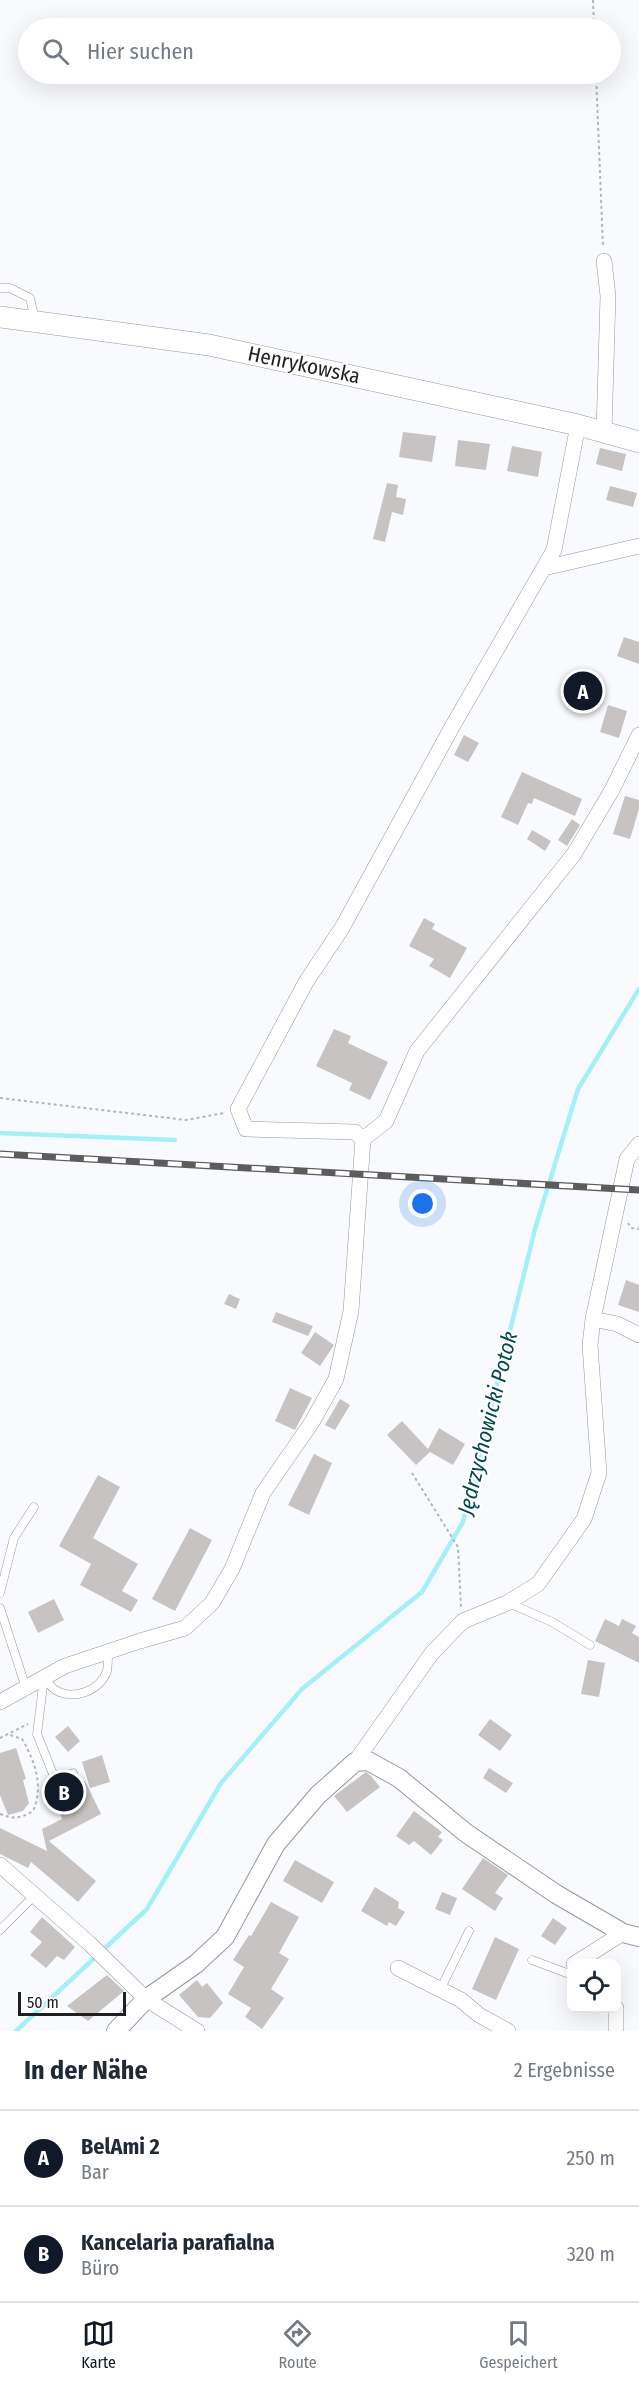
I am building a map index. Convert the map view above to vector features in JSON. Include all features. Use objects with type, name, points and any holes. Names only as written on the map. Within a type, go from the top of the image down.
[{"type":"main road","name":"Henrykowska","points":[[0,317],[210,345],[578,424],[639,442]]},
{"type":"street","points":[[604,261],[608,296],[604,431]]},
{"type":"street","points":[[363,1139],[355,1132],[246,1130],[238,1109],[306,982],[342,928],[452,727],[554,550],[578,424]]},
{"type":"street","points":[[544,568],[639,546]]},
{"type":"street","points":[[1,1701],[65,1666],[185,1628],[212,1603],[232,1569],[263,1493],[312,1422],[336,1379],[351,1311],[363,1139],[386,1121],[417,1052],[574,854],[612,790],[639,735]]},
{"type":"street","points":[[116,2031],[146,1999],[196,1964],[225,1937],[276,1844],[318,1795],[355,1762],[432,1653],[463,1621],[507,1603],[538,1584],[584,1519],[599,1473],[590,1345],[593,1319],[627,1159],[639,1144]]},
{"type":"street","points":[[593,1319],[617,1324],[639,1335]]},
{"type":"street","points":[[355,1762],[368,1761],[399,1778],[466,1833],[556,1894],[631,1935]]},
{"type":"street","points":[[0,1865],[90,1944],[146,1999],[197,2031]]},
{"type":"street","points":[[584,1959],[631,1935]]},
{"type":"street","points":[[398,1968],[508,2031]]},
{"type":"street","points":[[616,2013],[616,2031]]},
{"type":"lane","points":[[0,288],[10,288],[30,298],[35,321]]},
{"type":"lane","points":[[0,1593],[14,1538],[34,1507]]},
{"type":"lane","points":[[507,1603],[552,1622],[590,1645]]},
{"type":"lane","points":[[0,1608],[26,1688]]},
{"type":"lane","points":[[44,1678],[54,1689],[70,1695],[97,1687],[107,1671],[108,1652]]},
{"type":"lane","points":[[44,1678],[37,1734],[55,1779],[73,1773]]},
{"type":"lane","points":[[0,1930],[34,1895]]},
{"type":"lane","points":[[440,1990],[470,1931]]},
{"type":"lane","points":[[532,1960],[567,1972]]},
{"type":"path","points":[[593,0],[594,18]]},
{"type":"path","points":[[596,84],[604,261]]},
{"type":"path","points":[[0,1098],[186,1120],[238,1109]]},
{"type":"path","points":[[412,1473],[458,1547],[463,1621]]},
{"type":"path","points":[[0,1738],[26,1726],[41,1712]]},
{"type":"path","points":[[0,1814],[11,1819],[24,1817],[33,1811],[39,1790],[31,1754],[22,1739],[7,1734]]},
{"type":"building","points":[[403,432],[436,436],[432,462],[399,457]]},
{"type":"building","points":[[458,440],[490,444],[486,470],[455,466]]},
{"type":"building","points":[[512,446],[542,452],[538,477],[507,471]]},
{"type":"building","points":[[600,448],[626,454],[622,471],[596,464]]},
{"type":"building","points":[[387,483],[398,485],[396,497],[406,499],[403,515],[392,512],[385,542],[373,539]]},
{"type":"building","points":[[610,486],[637,493],[633,507],[606,500]]},
{"type":"building","points":[[624,637],[639,642],[639,664],[617,656]]},
{"type":"building","points":[[568,678],[603,690],[599,704],[563,693]]},
{"type":"building","points":[[608,705],[627,711],[619,738],[600,732]]},
{"type":"building","points":[[464,735],[479,743],[468,762],[454,755]]},
{"type":"building","points":[[522,772],[582,799],[575,816],[534,798],[532,804],[528,803],[518,825],[501,817]]},
{"type":"building","points":[[625,796],[639,800],[639,809],[630,839],[613,834]]},
{"type":"building","points":[[572,819],[580,825],[567,846],[558,840]]},
{"type":"building","points":[[532,830],[551,841],[545,851],[527,839]]},
{"type":"building","points":[[424,918],[435,924],[432,929],[467,948],[450,978],[429,966],[434,959],[409,946]]},
{"type":"building","points":[[334,1029],[351,1036],[348,1043],[388,1062],[370,1100],[349,1090],[352,1083],[316,1066]]},
{"type":"building","points":[[626,1280],[639,1285],[639,1312],[618,1305]]},
{"type":"building","points":[[229,1294],[240,1299],[236,1309],[224,1304]]},
{"type":"building","points":[[276,1312],[313,1326],[308,1336],[272,1322]]},
{"type":"building","points":[[315,1332],[334,1345],[320,1366],[301,1353]]},
{"type":"building","points":[[290,1388],[312,1398],[295,1430],[275,1421]]},
{"type":"building","points":[[340,1399],[350,1405],[335,1430],[325,1425]]},
{"type":"building","points":[[402,1421],[428,1449],[439,1428],[465,1444],[453,1465],[430,1452],[416,1465],[387,1435]]},
{"type":"building","points":[[314,1454],[332,1463],[309,1515],[288,1505]]},
{"type":"building","points":[[98,1475],[120,1487],[93,1538],[138,1564],[122,1591],[138,1600],[131,1612],[80,1585],[91,1564],[59,1546]]},
{"type":"building","points":[[190,1528],[212,1540],[175,1611],[152,1599]]},
{"type":"building","points":[[54,1599],[64,1620],[38,1633],[28,1612]]},
{"type":"building","points":[[605,1619],[619,1626],[622,1619],[636,1626],[632,1633],[639,1637],[639,1663],[595,1641]]},
{"type":"building","points":[[588,1660],[605,1663],[599,1697],[581,1694]]},
{"type":"building","points":[[490,1719],[512,1735],[500,1751],[478,1735]]},
{"type":"building","points":[[68,1726],[80,1741],[68,1752],[55,1737]]},
{"type":"building","points":[[16,1748],[26,1779],[23,1780],[29,1803],[23,1811],[8,1815],[0,1795],[0,1753]]},
{"type":"building","points":[[102,1755],[110,1782],[90,1788],[82,1762]]},
{"type":"building","points":[[489,1768],[513,1783],[506,1793],[483,1778]]},
{"type":"building","points":[[366,1772],[380,1787],[347,1812],[334,1796]]},
{"type":"building","points":[[85,1781],[101,1814],[49,1841],[96,1881],[78,1902],[31,1862],[28,1868],[0,1854],[0,1828],[47,1851],[42,1829],[62,1819],[53,1791]]},
{"type":"building","points":[[414,1811],[442,1832],[438,1837],[443,1840],[431,1855],[414,1841],[409,1845],[396,1836]]},
{"type":"building","points":[[483,1858],[508,1875],[495,1893],[503,1898],[495,1911],[462,1889]]},
{"type":"building","points":[[295,1860],[334,1882],[322,1903],[283,1881]]},
{"type":"building","points":[[375,1887],[399,1902],[398,1908],[405,1912],[396,1926],[389,1922],[387,1926],[361,1911]]},
{"type":"building","points":[[442,1892],[457,1898],[450,1915],[435,1909]]},
{"type":"building","points":[[271,1902],[299,1917],[279,1953],[289,1959],[271,1989],[284,1998],[262,2029],[245,2017],[251,2008],[228,1994],[244,1967],[233,1960],[249,1935],[251,1936]]},
{"type":"building","points":[[42,1917],[75,1947],[64,1960],[57,1956],[46,1968],[30,1955],[42,1942],[30,1932]]},
{"type":"building","points":[[553,1918],[567,1928],[555,1945],[541,1936]]},
{"type":"building","points":[[495,1937],[519,1949],[496,2000],[472,1989]]},
{"type":"building","points":[[107,1975],[124,1991],[88,2021],[67,2006]]},
{"type":"building","points":[[197,1980],[202,1987],[207,1983],[223,2003],[210,2018],[198,2017],[179,1995]]},
{"type":"waterway","name":"Jędrzychowicki Potok","points":[[16,2031],[147,1909],[221,1783],[302,1689],[422,1592],[463,1522],[535,1229],[578,1089],[639,989]]},
{"type":"waterway","points":[[0,1133],[175,1140]]},
{"type":"railway","points":[[0,1154],[639,1190]]},
{"type":"place","name":"BelAmi 2","points":[[583,691]]},
{"type":"place","name":"Kancelaria parafialna","points":[[64,1792]]}]
